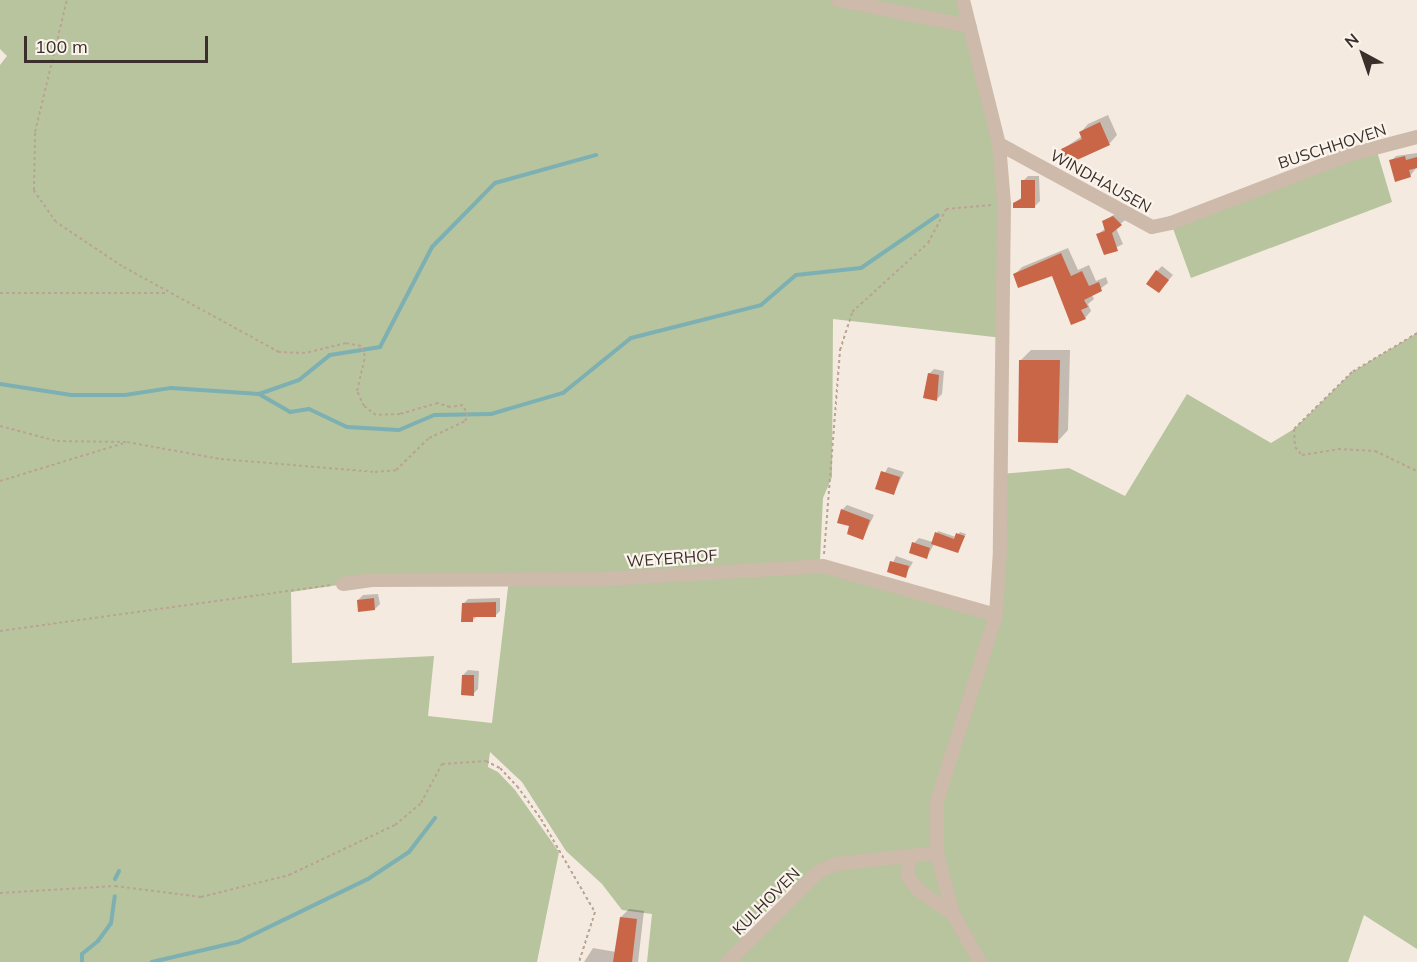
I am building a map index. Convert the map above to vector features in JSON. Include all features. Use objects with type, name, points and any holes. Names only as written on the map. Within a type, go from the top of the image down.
[{"type":"street","points":[[838,0],[969,27]]},
{"type":"street","points":[[963,0],[999,144],[1004,204],[996,615],[937,801],[937,854],[953,914],[980,962]]},
{"type":"street","name":"BUSCHHOVEN","points":[[1257,188],[1348,155],[1417,137]]},
{"type":"street","name":"WINDHAUSEN","points":[[999,144],[1152,227],[1172,224],[1257,188]]},
{"type":"street","name":"WEYERHOF","points":[[343,584],[372,580],[607,579],[823,566],[996,615]]},
{"type":"street","name":"KULHOVEN","points":[[728,962],[818,872],[836,864],[937,854]]},
{"type":"street","points":[[911,856],[907,875],[918,890],[953,914]]},
{"type":"path","points":[[0,426],[57,441],[127,442],[222,459],[375,472],[396,470],[429,438],[465,421],[468,414],[463,405],[450,407],[438,403],[400,414],[376,415],[364,406],[357,392],[365,356],[361,346],[346,343],[305,353],[279,352],[183,297],[170,293],[74,236],[56,222],[34,190],[35,132],[67,0]]},
{"type":"path","points":[[823,566],[840,351],[852,312],[928,243],[946,209],[1004,204]]},
{"type":"path","points":[[0,293],[170,293]]},
{"type":"path","points":[[1417,333],[1352,372],[1294,429],[1295,447],[1302,455],[1338,449],[1375,451],[1417,471]]},
{"type":"path","points":[[0,481],[127,442]]},
{"type":"path","points":[[0,631],[343,584]]},
{"type":"path","points":[[0,893],[115,886],[201,897],[289,875],[395,825],[421,803],[442,764],[486,761],[500,768],[517,786],[541,819],[595,912],[579,962]]},
{"type":"green space","points":[[0,0],[963,0],[999,144],[1004,204],[1003,338],[833,319],[832,477],[823,498],[820,560],[996,615],[972,698],[987,662],[1001,605],[1001,474],[1069,468],[1125,496],[1187,394],[1271,443],[1294,429],[1352,372],[1417,333],[1417,949],[1364,915],[1348,962],[647,962],[652,914],[622,910],[602,884],[566,851],[522,782],[490,752],[488,767],[498,772],[515,790],[559,852],[537,962],[0,962],[0,65],[7,56],[0,49]],"holes":[[[509,579],[492,723],[428,716],[434,656],[292,663],[291,592],[372,580]],[[792,886],[795,900],[756,941],[742,936]]]},
{"type":"green space","points":[[1376,148],[1392,202],[1191,278],[1171,223]]},
{"type":"building","points":[[1100,122],[1110,145],[1068,164],[1061,149],[1082,139],[1079,132]]},
{"type":"building","points":[[1405,156],[1406,160],[1417,157],[1417,168],[1409,170],[1411,177],[1395,182],[1389,160]]},
{"type":"building","points":[[1021,180],[1035,180],[1035,208],[1013,208],[1013,203],[1021,199]]},
{"type":"building","points":[[1113,216],[1122,225],[1112,233],[1118,251],[1104,255],[1096,234],[1105,231],[1102,221]]},
{"type":"building","points":[[1061,253],[1071,276],[1082,271],[1089,286],[1099,282],[1102,291],[1084,300],[1088,307],[1081,310],[1086,319],[1071,325],[1052,276],[1018,288],[1013,274]]},
{"type":"building","points":[[1156,270],[1169,280],[1159,293],[1146,284]]},
{"type":"building","points":[[1019,360],[1060,360],[1058,443],[1018,442]]},
{"type":"building","points":[[928,373],[939,375],[937,401],[923,398]]},
{"type":"building","points":[[881,471],[900,477],[894,495],[875,489]]},
{"type":"building","points":[[841,509],[870,520],[863,540],[847,534],[849,526],[837,523]]},
{"type":"building","points":[[935,532],[954,539],[956,533],[965,536],[958,553],[931,544]]},
{"type":"building","points":[[912,542],[930,548],[927,559],[909,553]]},
{"type":"building","points":[[890,561],[909,566],[906,578],[887,572]]},
{"type":"building","points":[[374,598],[375,610],[358,612],[357,600]]},
{"type":"building","points":[[496,602],[496,617],[473,617],[473,622],[461,622],[462,603]]},
{"type":"building","points":[[462,675],[474,675],[474,696],[461,695]]},
{"type":"building","points":[[620,917],[637,919],[632,962],[613,962]]},
{"type":"waterway","points":[[0,384],[71,395],[125,395],[171,388],[259,394],[299,380],[330,355],[380,347],[432,247],[495,183],[596,155]]},
{"type":"waterway","points":[[259,394],[290,412],[309,409],[347,427],[399,430],[435,415],[491,414],[563,393],[631,338],[761,305],[796,275],[861,268],[938,215]]},
{"type":"waterway","points":[[152,962],[238,942],[368,879],[409,852],[435,818]]},
{"type":"waterway","points":[[115,879],[119,871]]},
{"type":"waterway","points":[[82,962],[82,954],[98,941],[111,923],[115,896]]}]
